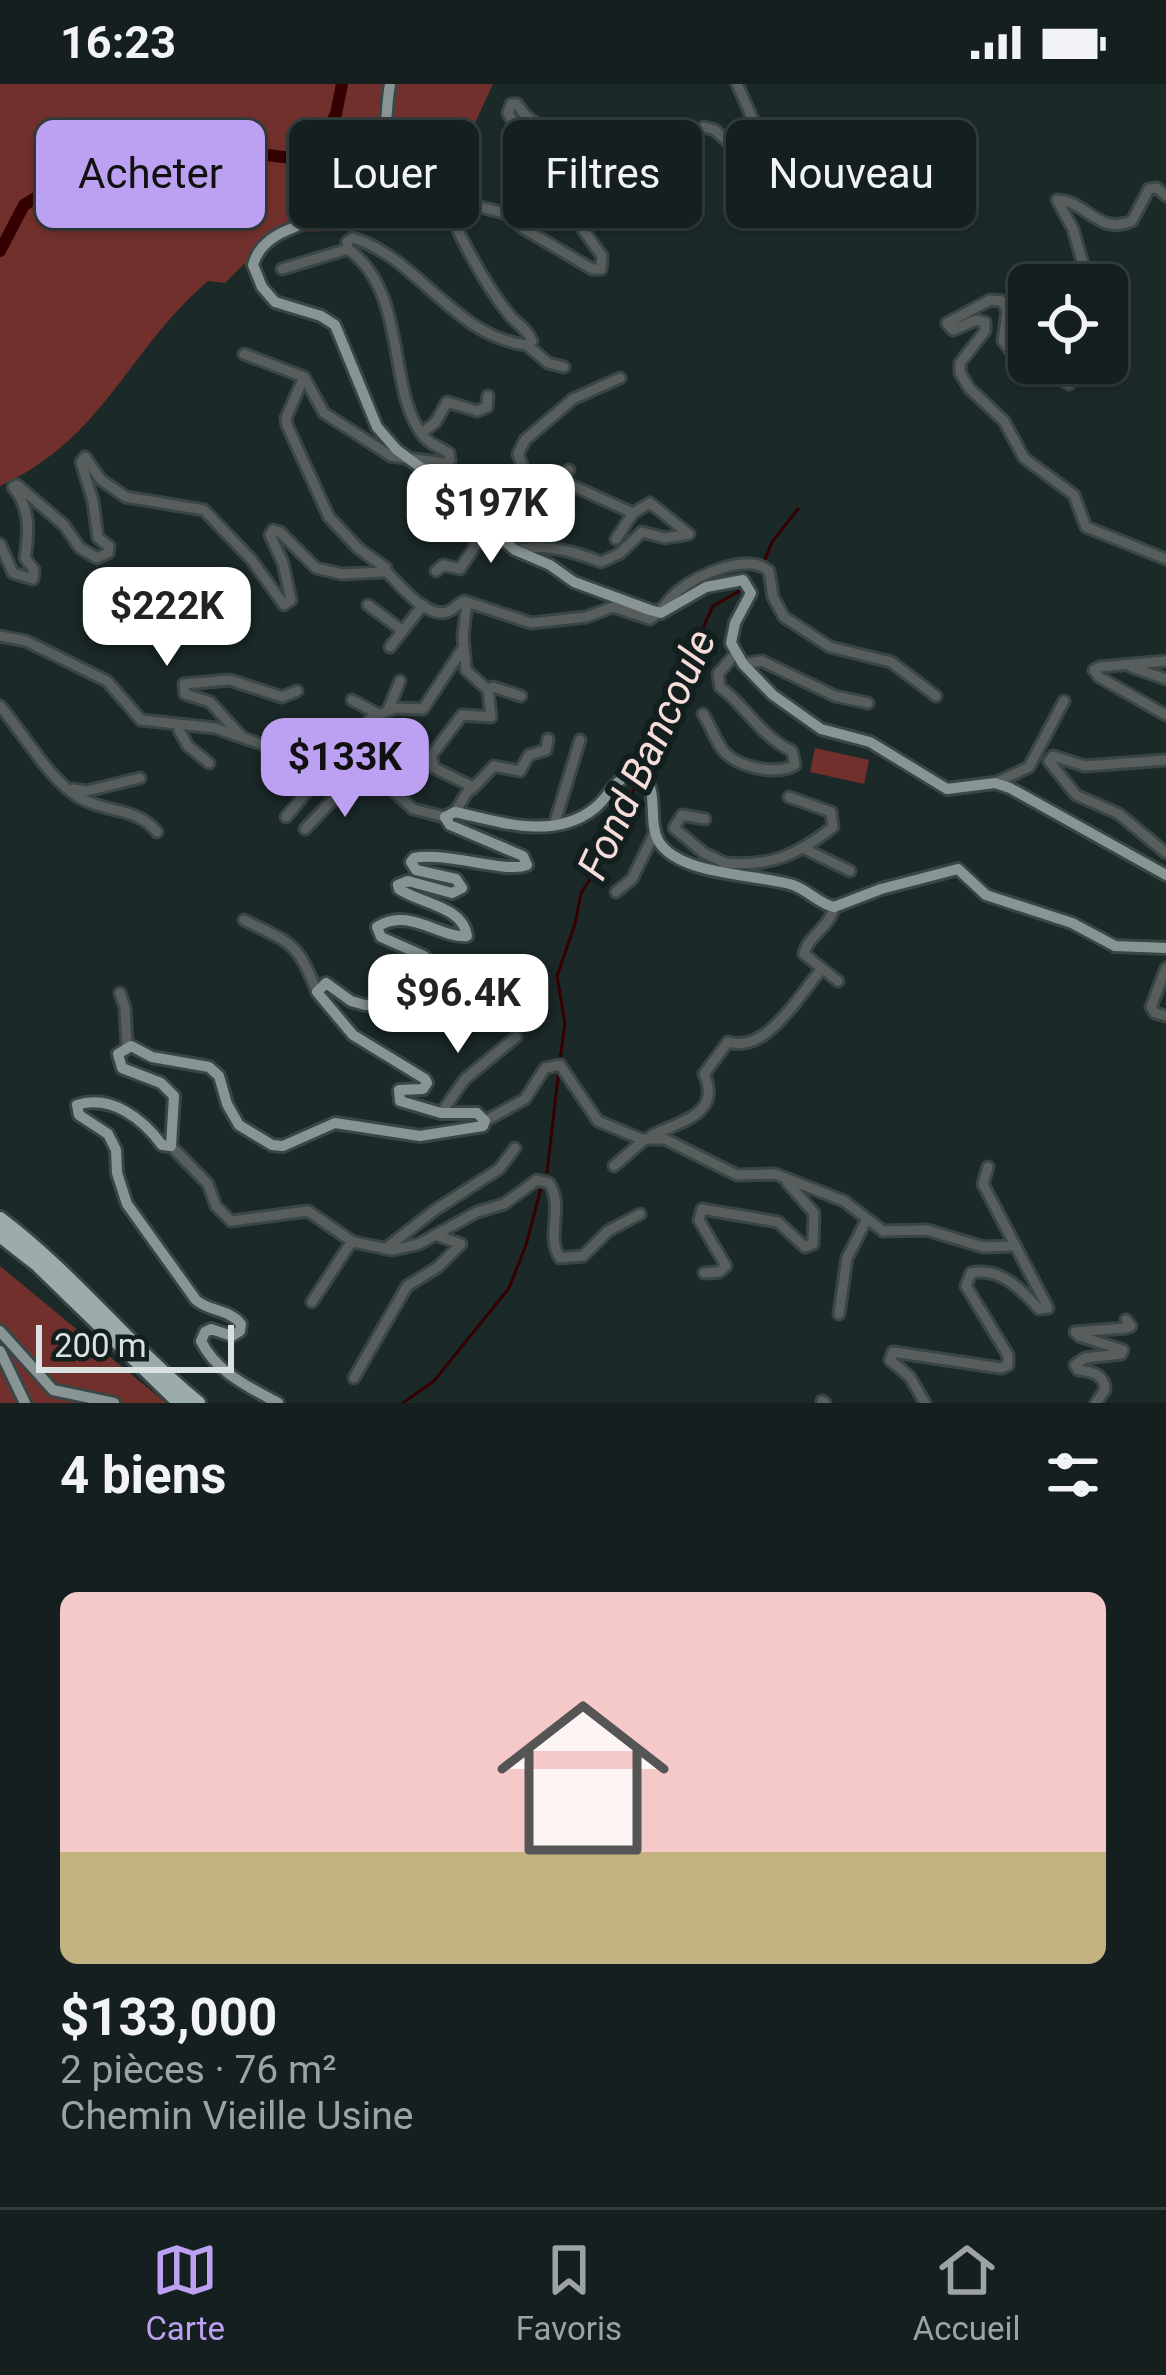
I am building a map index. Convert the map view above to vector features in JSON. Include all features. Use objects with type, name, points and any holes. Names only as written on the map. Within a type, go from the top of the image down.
[{"type":"highway","points":[[0,1219],[197,1403]]},
{"type":"highway","points":[[0,1235],[37,1264],[180,1403]]},
{"type":"main road","points":[[390,84],[380,160],[367,192],[329,217],[268,242],[254,266],[262,287],[275,302],[335,325],[377,428],[435,478],[478,527],[574,582],[661,613],[706,586],[747,583],[732,634],[739,659],[787,707],[821,729],[870,742],[947,788],[995,783],[1163,872]]},
{"type":"main road","points":[[278,1403],[232,1377],[207,1352],[201,1341],[206,1332],[211,1329],[232,1336],[241,1324],[232,1315],[202,1306],[183,1283],[127,1204],[108,1134],[79,1114],[77,1105],[89,1102],[132,1112],[162,1145],[171,1146],[174,1096],[161,1083],[122,1068],[118,1054],[127,1046],[152,1057],[209,1067],[219,1076],[238,1125],[272,1145],[284,1146],[335,1123],[420,1136],[483,1126],[485,1121],[477,1113],[441,1113],[400,1101],[399,1090],[423,1089],[427,1083],[353,1035],[317,992],[326,983],[358,1004],[463,1008],[462,1000],[430,961],[378,932],[380,923],[389,920],[467,936],[458,917],[399,890],[398,885],[408,881],[452,893],[461,888],[456,879],[416,870],[411,862],[414,858],[470,860],[517,869],[527,865],[523,856],[450,825],[450,815],[525,827],[554,825],[589,813],[625,775],[634,772],[646,777],[651,787],[655,832],[677,858],[790,884],[834,907],[958,868],[986,895],[1060,918],[1115,946],[1166,948]]},
{"type":"main road","points":[[0,1331],[52,1390],[114,1403]]},
{"type":"main road","points":[[0,1351],[25,1403]]},
{"type":"street","points":[[527,345],[532,341],[530,335],[506,310],[453,220],[443,176],[450,176],[472,205],[508,214],[521,227],[592,269],[601,269],[602,256],[565,203],[545,160],[526,145],[508,113],[511,104],[517,104],[537,124],[570,126],[591,142],[648,157],[704,127],[715,130],[731,145],[768,145],[770,134],[754,122],[737,84]]},
{"type":"street","points":[[1083,264],[1058,200],[1066,199],[1095,220],[1116,226],[1132,221],[1149,189],[1157,188],[1166,196]]},
{"type":"street","points":[[244,354],[304,377],[323,413],[385,453],[440,465],[450,460],[446,451],[422,433],[377,286],[360,257],[348,249],[347,242],[353,238],[380,248],[469,323],[527,345],[548,363],[563,367]]},
{"type":"street","points":[[282,269],[348,249]]},
{"type":"street","points":[[1008,347],[1003,341],[1006,310],[999,300],[947,323],[952,330],[976,320],[985,322],[985,331],[960,363],[960,374],[1004,421],[1024,458],[1074,495],[1086,526],[1166,559]]},
{"type":"street","points":[[304,377],[287,425],[329,517],[423,605],[444,613],[458,602],[467,602],[531,623],[586,617],[613,607],[646,619],[661,613],[676,592],[691,582],[744,563],[759,563],[769,571],[773,597],[784,616],[830,646],[891,662],[936,696]]},
{"type":"street","points":[[478,527],[520,473],[519,450],[525,440],[580,394],[620,378]]},
{"type":"street","points":[[422,433],[435,423],[447,402],[477,411],[487,407],[488,396]]},
{"type":"street","points":[[0,544],[13,573],[33,579],[34,570],[25,554],[30,527],[13,487],[16,484],[64,525],[88,554],[97,558],[108,553],[109,546],[97,534],[81,460],[85,458],[100,480],[125,497],[204,510],[251,559],[284,605],[291,600],[273,530],[309,564],[327,573],[385,570]]},
{"type":"street","points":[[501,538],[498,517],[508,500],[516,497],[532,503],[548,482],[565,475],[633,513]]},
{"type":"street","points":[[515,550],[565,549],[601,562],[619,554],[642,532],[665,538],[689,534],[650,503],[633,513],[616,538]]},
{"type":"street","points":[[436,571],[443,565],[460,569],[476,549],[464,514]]},
{"type":"street","points":[[467,602],[463,648],[469,675],[488,690],[490,718],[462,715],[431,756],[434,768],[468,782],[472,789]]},
{"type":"street","points":[[368,605],[403,631]]},
{"type":"street","points":[[390,647],[423,605]]},
{"type":"street","points":[[1,634],[26,641],[107,681],[141,720],[214,728],[350,780]]},
{"type":"street","points":[[352,700],[382,712],[423,709],[463,648]]},
{"type":"street","points":[[703,714],[728,756],[768,770],[784,770],[795,765],[792,751],[768,738],[738,700],[720,687],[718,674],[739,659],[762,661],[835,696],[868,703]]},
{"type":"street","points":[[1166,661],[1094,670],[1166,715]]},
{"type":"street","points":[[1125,664],[1166,679]]},
{"type":"street","points":[[246,742],[210,702],[185,694],[184,684],[230,680],[282,697],[297,691]]},
{"type":"street","points":[[386,786],[373,766],[379,745],[369,722],[382,712],[400,682]]},
{"type":"street","points":[[488,690],[494,687],[521,696]]},
{"type":"street","points":[[995,783],[1029,767],[1064,701]]},
{"type":"street","points":[[0,706],[49,771],[78,797],[142,818],[157,832]]},
{"type":"street","points":[[182,725],[179,730],[188,746],[208,763]]},
{"type":"street","points":[[291,755],[311,730]]},
{"type":"street","points":[[286,817],[319,780],[369,776],[413,809],[450,815],[494,766],[520,771],[529,754],[546,750],[548,740]]},
{"type":"street","points":[[554,825],[580,740]]},
{"type":"street","points":[[1166,760],[1085,766],[1053,756],[1049,761],[1076,795],[1119,814],[1166,853]]},
{"type":"street","points":[[68,787],[87,791],[140,778]]},
{"type":"street","points":[[305,830],[350,780]]},
{"type":"street","points":[[705,819],[682,814],[674,828],[724,867],[762,865],[806,849],[833,827],[835,817],[789,797]]},
{"type":"street","points":[[616,892],[632,879],[655,832]]},
{"type":"street","points":[[806,849],[850,871]]},
{"type":"street","points":[[834,907],[830,922],[804,950],[806,959],[838,981]]},
{"type":"street","points":[[244,920],[294,945],[317,992]]},
{"type":"street","points":[[1166,968],[1151,1007],[1166,1016]]},
{"type":"street","points":[[614,1166],[654,1132],[682,1125],[709,1098],[704,1071],[721,1046],[728,1042],[744,1045],[766,1035],[821,970]]},
{"type":"street","points":[[120,993],[127,1046]]},
{"type":"street","points":[[441,1113],[466,1079],[516,1037]]},
{"type":"street","points":[[485,1121],[521,1103],[549,1065],[565,1068],[598,1121],[646,1140],[665,1139],[733,1174],[764,1172],[784,1178],[844,1202],[883,1231],[927,1230],[983,1247],[1016,1246]]},
{"type":"street","points":[[171,1146],[208,1184],[220,1212],[231,1221],[308,1211],[352,1241],[386,1249],[408,1247],[435,1235],[509,1201],[515,1192],[537,1180],[549,1183],[557,1197],[554,1247],[560,1258],[584,1256],[612,1228],[640,1214]]},
{"type":"street","points":[[386,1249],[499,1169],[515,1148]]},
{"type":"street","points":[[926,1403],[910,1377],[890,1360],[893,1352],[1001,1368],[1010,1361],[966,1286],[971,1273],[985,1271],[1006,1278],[1039,1309],[1048,1309],[983,1184],[988,1167]]},
{"type":"street","points":[[704,1273],[726,1266],[700,1220],[698,1212],[703,1209],[778,1222],[800,1245],[813,1244],[814,1213],[784,1178]]},
{"type":"street","points":[[839,1314],[847,1258],[866,1221]]},
{"type":"street","points":[[354,1378],[403,1291],[461,1244],[435,1235]]},
{"type":"street","points":[[312,1302],[352,1241]]},
{"type":"street","points":[[1096,1403],[1105,1390],[1102,1379],[1076,1365],[1084,1358],[1123,1350],[1075,1332],[1130,1328],[1126,1320]]},
{"type":"shaded area","points":[[0,84],[493,84],[476,120],[289,120],[289,228],[349,228],[276,232],[225,283],[208,281],[180,307],[66,443],[0,486]]},
{"type":"shaded area","points":[[815,748],[869,760],[864,784],[810,772]]},
{"type":"shaded area","points":[[0,1266],[166,1403],[0,1403]]},
{"type":"waterway","points":[[0,251],[24,205],[62,182],[122,175],[231,151],[302,159],[315,154],[336,114],[342,84]]},
{"type":"waterway","name":"Fond Bancoule","points":[[764,562],[772,542],[798,509]]},
{"type":"waterway","name":"Fond Bancoule","points":[[560,1059],[565,1024],[557,976],[581,893],[606,855],[624,807],[657,751],[685,667],[713,606],[743,589]]},
{"type":"waterway","name":"Fond Bancoule","points":[[547,1172],[559,1069]]},
{"type":"waterway","name":"Fond Bancoule","points":[[403,1403],[434,1381],[509,1288],[541,1188]]}]
